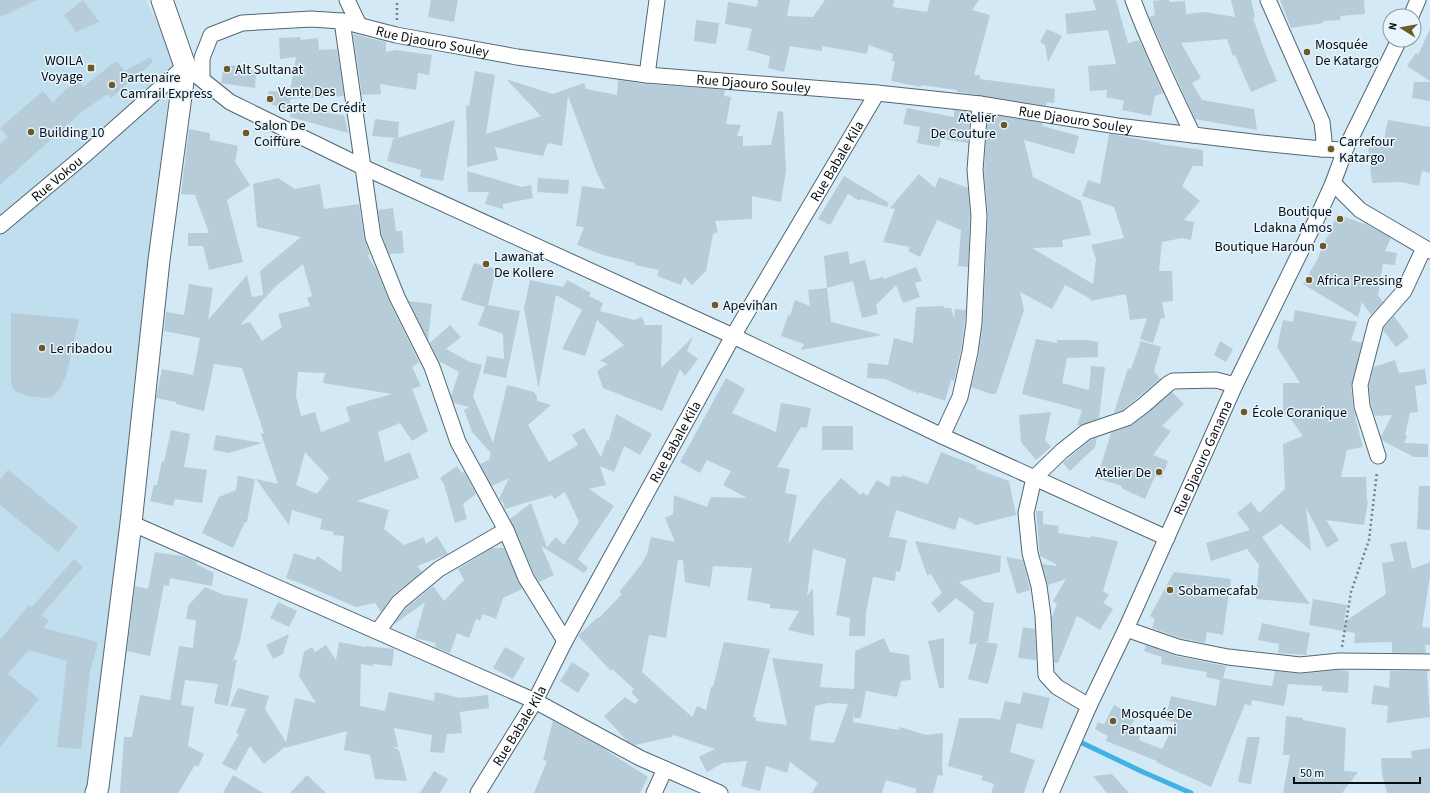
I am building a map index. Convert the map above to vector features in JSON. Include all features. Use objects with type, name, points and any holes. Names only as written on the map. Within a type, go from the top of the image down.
[{"type":"street","points":[[162,0],[193,72],[230,102],[363,167],[733,336],[942,436],[1167,538]]},
{"type":"street","points":[[347,0],[359,25]]},
{"type":"street","points":[[646,75],[657,0]]},
{"type":"street","points":[[1133,0],[1142,26],[1193,135]]},
{"type":"street","points":[[1268,0],[1322,122],[1324,140],[1321,149]]},
{"type":"street","name":"Rue Djaouro Souley","points":[[193,72],[202,58],[210,35],[242,23],[310,20],[342,22],[396,35],[517,57],[646,75],[877,93],[980,104],[1116,126],[1321,149],[1345,150]]},
{"type":"street","points":[[342,22],[373,237],[397,297],[432,367],[458,442],[506,530],[526,578],[565,641]]},
{"type":"street","points":[[1378,456],[1362,406],[1360,385],[1376,323],[1404,291],[1427,249],[1360,210],[1336,176],[1345,150],[1395,48]]},
{"type":"street","points":[[96,793],[132,523],[159,260],[193,72]]},
{"type":"street","name":"Rue Vokou","points":[[0,226],[86,154],[193,72]]},
{"type":"street","name":"Rue Babale Kila","points":[[478,793],[535,701],[565,641],[733,336],[877,93]]},
{"type":"street","points":[[942,436],[960,397],[970,352],[974,323],[979,216],[975,170],[980,104]]},
{"type":"street","name":"Rue Djaouro Ganama","points":[[1051,793],[1065,764],[1088,706],[1126,630],[1234,385],[1336,176]]},
{"type":"street","points":[[1088,706],[1057,687],[1046,675],[1043,616],[1030,553],[1026,513],[1034,478],[1062,450],[1086,432],[1127,418],[1144,406],[1168,384],[1173,382],[1216,380],[1234,385]]},
{"type":"street","points":[[132,523],[535,701],[640,758],[720,793]]},
{"type":"street","points":[[378,631],[399,602],[439,569],[506,530]]},
{"type":"street","points":[[1126,630],[1178,647],[1228,657],[1300,665],[1340,661],[1430,662]]},
{"type":"street","points":[[654,793],[665,769]]},
{"type":"street","points":[[679,776],[688,793]]},
{"type":"path","points":[[1343,637],[1351,592],[1369,540],[1378,456]]},
{"type":"shaded area","points":[[0,0],[146,0],[179,65],[100,793],[0,793]]},
{"type":"building","points":[[0,0],[37,0],[0,17]]},
{"type":"building","points":[[83,0],[99,22],[76,32],[64,15]]},
{"type":"building","points":[[431,0],[458,0],[454,22],[428,17]]},
{"type":"building","points":[[758,0],[790,0],[787,16],[813,17],[825,0],[894,0],[893,7],[927,12],[930,0],[979,0],[972,10],[990,15],[974,75],[980,75],[980,79],[1055,89],[1054,103],[1047,102],[1046,106],[957,92],[957,90],[921,85],[921,87],[891,81],[895,61],[892,61],[893,54],[869,45],[867,54],[822,46],[822,51],[790,46],[784,72],[768,68],[770,56],[747,50],[752,29],[725,24],[728,2],[757,7]]},
{"type":"building","points":[[1093,0],[1116,0],[1128,43],[1139,40],[1163,93],[1155,96],[1151,116],[1122,110],[1124,101],[1106,97],[1107,90],[1090,91],[1088,66],[1116,64],[1108,30],[1067,34],[1065,14],[1096,10]]},
{"type":"building","points":[[1169,0],[1169,2],[1185,1],[1186,14],[1205,12],[1235,17],[1231,0],[1251,0],[1255,17],[1253,18],[1277,81],[1251,92],[1235,55],[1233,56],[1227,39],[1181,43],[1201,78],[1192,83],[1202,100],[1254,109],[1257,130],[1195,119],[1149,17],[1155,15],[1153,1]]},
{"type":"building","points":[[1280,0],[1364,0],[1365,14],[1340,16],[1341,20],[1323,21],[1323,23],[1291,28]]},
{"type":"building","points":[[696,20],[719,23],[716,44],[694,41]]},
{"type":"building","points":[[1047,29],[1062,36],[1048,62],[1045,45],[1040,42]]},
{"type":"building","points":[[1430,29],[1430,81],[1407,66],[1416,53],[1418,55]]},
{"type":"building","points":[[353,34],[386,42],[386,52],[396,50],[432,55],[429,75],[418,73],[416,90],[380,84],[381,94],[362,95]]},
{"type":"building","points":[[300,37],[301,40],[318,38],[319,50],[337,49],[344,96],[290,99],[290,111],[265,102],[269,91],[290,92],[296,57],[280,59],[279,38]]},
{"type":"building","name":"Building 10","points":[[150,57],[153,62],[111,98],[108,94],[84,110],[0,185],[0,144],[8,137],[0,128],[43,91],[53,103],[65,90],[79,81],[83,87],[116,61],[125,71]]},
{"type":"building","points":[[224,64],[237,66],[237,69],[256,71],[255,88],[221,83]]},
{"type":"building","points":[[475,71],[495,75],[486,134],[541,116],[506,79],[553,94],[584,83],[586,89],[617,95],[618,80],[646,84],[725,90],[724,96],[731,97],[726,124],[741,125],[737,136],[743,136],[743,146],[771,145],[778,111],[783,112],[786,171],[781,202],[752,196],[752,219],[715,221],[718,232],[713,234],[706,271],[692,285],[684,277],[681,285],[657,276],[659,270],[635,265],[635,263],[603,255],[577,245],[584,227],[576,226],[582,186],[605,189],[597,173],[568,96],[562,146],[548,143],[543,156],[495,147],[498,160],[467,167],[467,141],[465,141],[467,140],[466,106],[469,106]]},
{"type":"building","points":[[1414,82],[1430,82],[1430,101],[1412,98]]},
{"type":"building","points":[[907,108],[954,117],[954,110],[970,112],[968,143],[941,139],[939,147],[917,143],[920,127],[903,124]]},
{"type":"building","points":[[291,109],[344,115],[348,133],[290,117]]},
{"type":"building","points":[[988,114],[1043,123],[1042,126],[1079,136],[1074,154],[1024,140],[1033,177],[1081,201],[1091,235],[1062,240],[1063,247],[1032,248],[1093,284],[1096,259],[1091,245],[1124,238],[1114,207],[1082,196],[1088,180],[1100,184],[1109,134],[1161,143],[1159,144],[1203,150],[1203,166],[1193,166],[1182,186],[1200,201],[1184,220],[1194,222],[1191,240],[1182,238],[1162,242],[1159,271],[1172,271],[1173,301],[1162,302],[1165,318],[1161,318],[1153,343],[1140,339],[1147,318],[1130,320],[1126,294],[1090,301],[1091,299],[1065,285],[1052,309],[1020,292],[1024,310],[996,394],[991,394],[971,387],[979,354],[983,323],[988,216],[984,170]]},
{"type":"building","points":[[375,119],[399,122],[398,138],[455,120],[443,181],[420,177],[421,170],[387,161],[393,139],[397,138],[372,136]]},
{"type":"building","points":[[1388,120],[1430,127],[1430,173],[1422,171],[1419,186],[1401,182],[1372,183],[1368,146],[1383,144]]},
{"type":"building","points":[[189,129],[210,133],[210,140],[238,146],[235,162],[250,185],[227,200],[243,262],[209,270],[203,246],[188,246],[188,233],[209,233],[195,195],[181,194]]},
{"type":"building","points":[[467,171],[522,187],[531,185],[533,198],[503,204],[503,209],[485,204],[489,192],[468,192]]},
{"type":"building","points":[[919,174],[935,188],[939,177],[968,188],[970,216],[968,267],[958,266],[961,230],[937,220],[920,257],[908,251],[910,247],[883,242],[895,209],[890,208]]},
{"type":"building","points":[[844,176],[889,203],[887,207],[861,199],[860,201],[848,194],[830,225],[818,219]]},
{"type":"building","points":[[278,178],[295,189],[320,184],[324,209],[359,204],[364,238],[370,255],[367,255],[377,271],[389,301],[419,362],[412,367],[421,386],[412,389],[428,431],[412,441],[400,423],[378,432],[385,462],[410,452],[419,478],[357,501],[389,510],[384,529],[404,545],[424,537],[426,544],[437,536],[448,554],[417,566],[422,572],[393,595],[381,612],[375,603],[356,607],[286,578],[294,553],[315,560],[317,556],[341,572],[344,536],[333,535],[334,532],[320,529],[322,519],[292,510],[289,525],[256,479],[278,484],[261,434],[264,433],[242,368],[214,364],[204,411],[176,404],[176,402],[156,398],[162,369],[193,375],[200,338],[164,331],[166,312],[184,315],[189,284],[213,288],[208,320],[247,275],[252,297],[263,295],[260,271],[301,237],[257,227],[253,184]],"holes":[[[303,264],[312,296],[307,298],[310,306],[278,314],[282,327],[262,341],[250,322],[240,325],[276,286]],[[298,372],[325,373],[323,383],[392,394],[346,407],[350,421],[321,432],[315,412],[301,416],[296,396]],[[305,452],[329,478],[317,494],[296,485]]]},
{"type":"building","points":[[538,178],[569,180],[568,194],[537,192]]},
{"type":"building","points":[[393,208],[396,231],[402,231],[404,253],[389,254],[382,235],[378,210]]},
{"type":"building","points":[[1337,214],[1364,223],[1391,238],[1385,251],[1397,253],[1395,265],[1383,264],[1378,295],[1383,302],[1371,315],[1362,302],[1358,317],[1303,284],[1317,260]]},
{"type":"building","points":[[848,251],[850,264],[865,260],[870,280],[883,277],[884,279],[916,267],[922,281],[915,283],[920,297],[903,303],[896,285],[876,305],[878,314],[862,318],[853,281],[827,288],[824,256]]},
{"type":"building","points":[[474,263],[496,269],[488,305],[520,311],[506,378],[483,373],[487,356],[504,359],[503,334],[478,325],[485,307],[461,300]]},
{"type":"building","points":[[530,280],[563,287],[567,280],[591,293],[589,296],[603,303],[600,311],[634,320],[642,317],[645,325],[662,325],[661,368],[693,337],[687,351],[698,359],[685,376],[680,369],[662,411],[603,388],[597,371],[608,364],[600,361],[624,345],[597,320],[585,356],[562,349],[582,310],[556,295],[538,386],[524,308]]},
{"type":"building","points":[[827,288],[831,322],[882,335],[801,350],[804,344],[781,336],[795,300],[810,306],[808,290]]},
{"type":"building","points":[[409,301],[432,304],[428,340]]},
{"type":"building","points":[[944,306],[944,308],[951,308],[954,318],[955,309],[966,310],[961,350],[954,381],[951,380],[945,401],[919,392],[919,394],[885,379],[867,378],[868,363],[888,365],[894,338],[913,343],[916,307]]},
{"type":"building","points":[[1295,310],[1357,322],[1351,340],[1362,343],[1351,386],[1353,407],[1363,447],[1347,450],[1341,477],[1366,477],[1368,502],[1364,525],[1326,520],[1339,540],[1327,548],[1306,508],[1311,551],[1281,524],[1262,537],[1310,604],[1256,599],[1259,565],[1247,549],[1211,561],[1206,543],[1250,530],[1237,513],[1251,502],[1259,513],[1285,489],[1283,444],[1303,436],[1288,415],[1283,415],[1283,383],[1300,383],[1277,347],[1283,320],[1293,322]]},
{"type":"building","name":"Le ribadou","points":[[11,313],[79,319],[66,377],[59,390],[53,396],[46,398],[28,396],[13,389],[11,382]]},
{"type":"building","points":[[1394,316],[1409,337],[1396,347],[1383,330]]},
{"type":"building","points":[[450,325],[461,337],[446,349],[470,362],[482,365],[473,396],[493,443],[507,385],[534,392],[537,397],[537,401],[551,405],[528,425],[549,462],[578,445],[572,435],[584,428],[601,457],[607,440],[609,441],[616,414],[652,434],[640,455],[624,446],[614,472],[600,466],[606,485],[589,489],[614,506],[578,559],[588,568],[584,573],[541,546],[554,575],[539,582],[534,574],[510,519],[531,503],[547,547],[556,537],[564,545],[579,522],[565,492],[554,499],[552,495],[505,509],[503,502],[499,499],[509,478],[492,486],[480,464],[489,460],[491,453],[472,432],[464,410],[469,407],[454,403],[451,396],[459,372],[439,361],[430,343]]},
{"type":"building","points":[[1036,339],[1057,343],[1057,340],[1086,340],[1098,342],[1098,357],[1067,358],[1062,383],[1089,390],[1091,366],[1105,367],[1099,418],[1079,426],[1077,425],[1082,410],[1022,394]]},
{"type":"building","points":[[1141,341],[1161,347],[1154,371],[1160,379],[1123,410],[1114,413],[1128,368],[1131,369]]},
{"type":"building","points":[[1220,341],[1233,349],[1226,362],[1214,355]]},
{"type":"building","points":[[1395,360],[1399,373],[1425,369],[1427,384],[1415,386],[1418,412],[1410,413],[1405,435],[1407,436],[1404,443],[1428,444],[1428,457],[1414,457],[1383,441],[1381,437],[1392,415],[1375,416],[1371,404],[1369,386],[1374,367]]},
{"type":"building","points":[[726,378],[745,389],[732,413],[776,432],[781,403],[811,408],[807,428],[801,427],[777,467],[790,469],[785,493],[797,495],[788,544],[820,502],[841,478],[861,495],[863,492],[867,496],[877,480],[889,487],[891,476],[902,477],[902,475],[928,484],[941,452],[977,466],[976,469],[1009,481],[1016,515],[976,525],[959,517],[955,530],[896,510],[889,537],[907,540],[900,572],[896,571],[895,581],[873,577],[866,612],[865,636],[849,636],[850,618],[836,615],[846,559],[813,549],[807,596],[813,588],[814,636],[788,630],[799,611],[770,608],[770,604],[747,600],[752,568],[713,566],[710,587],[685,582],[683,560],[678,560],[666,638],[649,635],[642,672],[692,717],[697,706],[706,710],[724,642],[770,649],[753,717],[756,717],[756,721],[787,725],[772,658],[823,664],[820,687],[854,689],[855,651],[884,638],[890,652],[909,655],[911,680],[901,681],[897,697],[866,691],[861,718],[854,718],[854,708],[853,722],[899,730],[900,727],[926,735],[943,733],[943,776],[938,775],[933,793],[915,793],[917,789],[886,780],[882,793],[812,793],[818,783],[790,762],[787,773],[766,766],[760,791],[741,786],[747,761],[723,763],[707,772],[699,757],[715,749],[674,735],[635,745],[627,741],[604,716],[625,697],[635,704],[639,700],[631,692],[634,689],[612,669],[611,671],[578,636],[598,617],[599,618],[622,594],[619,592],[641,565],[647,554],[651,537],[675,542],[665,518],[673,514],[674,495],[707,507],[711,497],[747,498],[723,485],[731,471],[707,460],[700,473],[680,462]],"holes":[[[828,703],[848,704],[834,743],[810,740],[815,706]]]},
{"type":"building","points":[[1172,392],[1184,404],[1162,426],[1171,431],[1153,455],[1168,461],[1162,478],[1155,476],[1145,499],[1121,488],[1122,486],[1097,478],[1111,433],[1132,425]]},
{"type":"building","points":[[1051,412],[1045,440],[1051,447],[1036,460],[1021,442],[1019,415]]},
{"type":"building","points":[[822,426],[853,426],[853,450],[822,450]]},
{"type":"building","points":[[171,430],[190,434],[184,467],[207,470],[202,503],[175,499],[173,506],[150,501],[154,485],[157,485],[162,461],[164,462]]},
{"type":"building","points":[[216,435],[262,443],[229,453],[213,450]]},
{"type":"building","points":[[1097,438],[1095,447],[1070,471],[1063,463],[1090,440]]},
{"type":"building","points":[[457,466],[462,473],[464,472],[476,494],[463,504],[467,519],[455,523],[444,484],[440,478]]},
{"type":"building","points":[[8,470],[78,527],[58,552],[0,505],[0,480]]},
{"type":"building","points":[[238,476],[255,479],[247,522],[245,522],[233,548],[202,533],[219,497],[236,490]]},
{"type":"building","points":[[1419,486],[1430,486],[1430,530],[1417,529]]},
{"type":"building","points":[[1036,511],[1043,511],[1043,524],[1059,526],[1058,533],[1091,538],[1091,536],[1118,541],[1103,591],[1109,595],[1103,603],[1113,609],[1100,630],[1077,616],[1058,663],[1054,663],[1052,617],[1057,604],[1053,601],[1066,579],[1048,585],[1042,564],[1056,566],[1056,564],[1040,556]]},
{"type":"building","points":[[915,541],[1001,556],[1000,572],[959,582],[984,602],[994,603],[988,641],[984,642],[998,644],[988,684],[968,679],[977,643],[969,645],[974,612],[956,598],[939,613],[931,603],[942,593],[931,574],[927,575]]},
{"type":"building","points":[[1406,541],[1412,569],[1430,562],[1430,576],[1422,627],[1430,628],[1430,645],[1425,645],[1426,653],[1392,653],[1392,642],[1354,643],[1355,633],[1309,625],[1313,599],[1347,605],[1344,622],[1386,594],[1382,563],[1394,561],[1390,544]]},
{"type":"building","points":[[492,548],[504,548],[522,589],[503,598],[496,619],[483,614],[480,621],[476,619],[469,638],[457,633],[450,653],[435,647],[436,643],[415,638],[425,602],[392,626],[406,608],[433,586],[444,601],[464,580],[458,569]]},
{"type":"building","points":[[155,552],[187,557],[197,562],[196,564],[214,573],[212,586],[170,578],[169,586],[164,585],[150,656],[127,651],[135,586],[148,589]]},
{"type":"building","points":[[1006,557],[1023,560],[1030,590],[1017,594]]},
{"type":"building","points":[[74,559],[83,567],[41,615],[49,621],[43,628],[98,642],[90,672],[81,749],[57,747],[67,661],[29,650],[8,674],[39,699],[0,747],[0,640],[29,605],[32,607]]},
{"type":"building","points":[[1174,572],[1231,579],[1223,635],[1207,632],[1205,643],[1180,638],[1152,628],[1155,619],[1150,616]]},
{"type":"building","points":[[205,587],[224,595],[248,599],[240,641],[233,661],[237,659],[228,706],[214,703],[218,684],[185,680],[181,705],[194,707],[188,746],[204,754],[198,767],[195,765],[178,793],[120,793],[124,737],[132,737],[140,695],[170,700],[179,646],[193,648],[196,620],[186,619],[188,606]]},
{"type":"building","points":[[278,602],[297,611],[289,627],[270,618]]},
{"type":"building","points":[[1262,623],[1310,633],[1306,655],[1278,653],[1279,644],[1258,640]]},
{"type":"building","points":[[1023,627],[1035,629],[1036,660],[1018,658]]},
{"type":"building","points":[[289,634],[283,654],[273,659],[266,645]]},
{"type":"building","points":[[944,638],[944,688],[939,688],[928,641]]},
{"type":"building","points":[[339,642],[366,647],[394,649],[392,666],[373,664],[373,666],[361,664],[360,706],[385,711],[389,692],[434,701],[435,692],[460,698],[488,695],[489,708],[460,712],[462,733],[447,734],[444,753],[430,752],[432,735],[394,728],[398,747],[393,747],[399,750],[407,781],[375,779],[370,755],[344,750],[347,731],[285,748],[286,746],[264,764],[250,746],[236,771],[222,764],[239,734],[236,733],[246,709],[230,706],[238,688],[269,696],[265,709],[286,742],[295,698],[316,703],[299,676],[304,652],[312,647],[315,652],[326,645],[336,660]]},
{"type":"building","points":[[1146,645],[1176,656],[1226,666],[1223,678],[1272,686],[1275,671],[1301,674],[1337,670],[1349,671],[1348,693],[1322,691],[1322,686],[1288,684],[1284,706],[1252,700],[1251,706],[1245,704],[1211,787],[1156,762],[1157,761],[1106,741],[1108,736],[1095,729],[1098,722],[1104,724],[1114,705],[1136,717],[1127,732],[1140,736],[1139,740],[1162,749],[1175,722],[1165,720],[1171,696],[1216,706],[1220,680],[1206,677],[1207,672],[1161,664],[1162,657],[1144,651]]},
{"type":"building","points":[[505,647],[525,658],[513,679],[493,668]]},
{"type":"building","points":[[572,662],[590,674],[578,693],[560,681]]},
{"type":"building","points":[[1390,671],[1427,671],[1430,717],[1387,723],[1388,706],[1371,704],[1374,685],[1389,688]]},
{"type":"building","points":[[1023,692],[1050,698],[1042,729],[1017,723],[1010,752],[1035,760],[1024,793],[991,793],[994,784],[981,780],[983,776],[948,766],[959,718],[992,718],[1000,720],[1005,701],[1020,704]]},
{"type":"building","points":[[1286,716],[1303,718],[1303,720],[1346,728],[1344,771],[1358,772],[1342,793],[1283,793],[1290,755],[1283,755]]},
{"type":"building","points":[[553,721],[601,747],[648,777],[640,793],[534,793],[547,761],[543,760]]},
{"type":"building","points":[[1247,737],[1260,737],[1251,784],[1238,782]]},
{"type":"building","points":[[1430,748],[1430,793],[1387,793],[1382,774],[1381,758],[1412,758],[1411,751]]},
{"type":"building","points":[[434,771],[448,779],[440,793],[420,793]]},
{"type":"building","points":[[1112,774],[1129,793],[1107,793],[1093,776]]},
{"type":"building","points":[[233,775],[263,793],[223,793]]},
{"type":"building","points":[[307,775],[326,793],[290,793]]},
{"type":"waterway","points":[[1076,740],[1191,793]]},
{"type":"place","name":"Mosquée De Katargo","points":[[1307,52]]},
{"type":"place","name":"WOILA Voyage","points":[[91,68]]},
{"type":"place","name":"Alt Sultanat","points":[[227,69]]},
{"type":"place","name":"Partenaire Camrail Express","points":[[112,85]]},
{"type":"place","name":"Vente Des Carte De Crédit","points":[[270,99]]},
{"type":"place","name":"Atelier De Couture","points":[[1004,125]]},
{"type":"place","name":"Building 10","points":[[31,132]]},
{"type":"place","name":"Salon De Coiffure","points":[[246,133]]},
{"type":"place","name":"Carrefour Katargo","points":[[1331,149]]},
{"type":"place","name":"Boutique Ldakna Amos","points":[[1340,219]]},
{"type":"place","name":"Boutique Haroun","points":[[1323,246]]},
{"type":"place","name":"Lawanat De Kollere","points":[[486,264]]},
{"type":"place","name":"Africa Pressing","points":[[1309,280]]},
{"type":"place","name":"Apevihan","points":[[715,305]]},
{"type":"place","name":"Le ribadou","points":[[42,348]]},
{"type":"place","name":"École Coranique","points":[[1244,412]]},
{"type":"place","name":"Atelier De","points":[[1159,472]]},
{"type":"place","name":"Sobamecafab","points":[[1170,590]]},
{"type":"place","name":"Mosquée De Pantaami","points":[[1113,721]]}]
